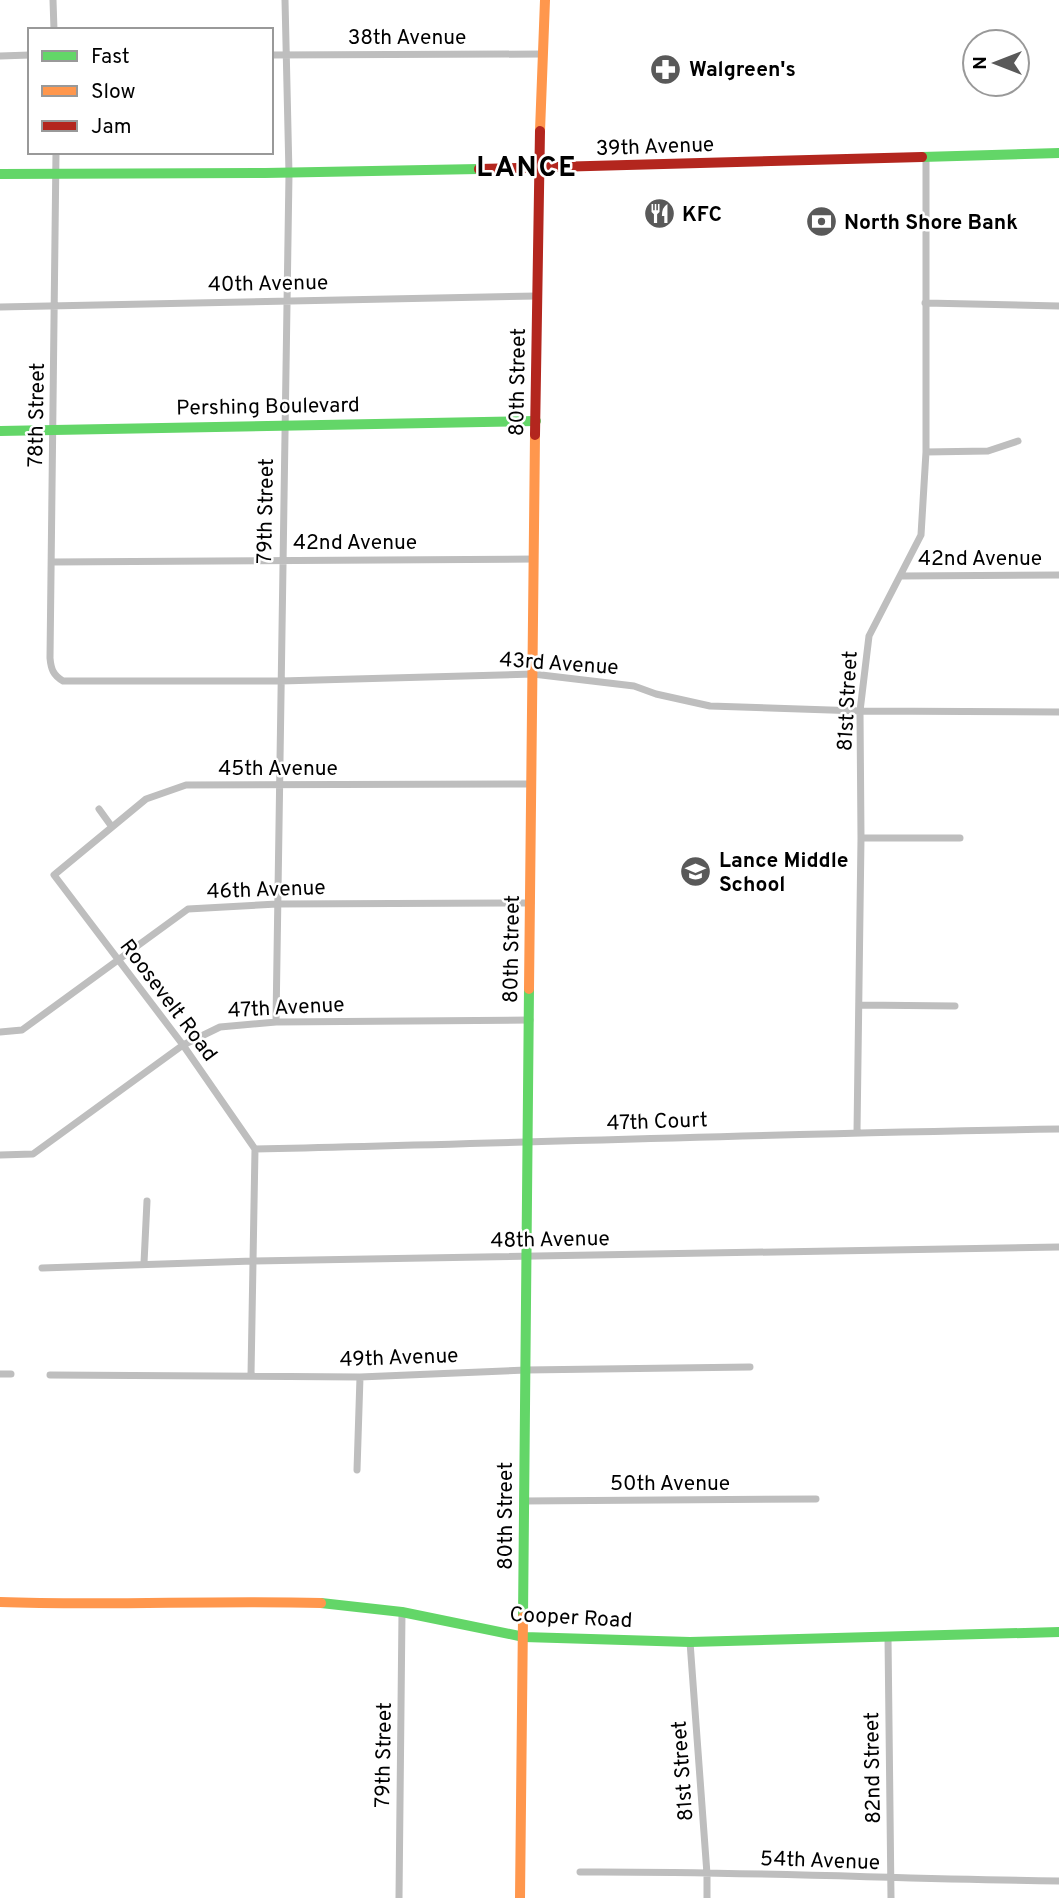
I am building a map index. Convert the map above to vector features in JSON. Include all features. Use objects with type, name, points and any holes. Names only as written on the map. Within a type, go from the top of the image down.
[{"type":"street","points":[[53,0],[54,28]]},
{"type":"street","name":"79th Street","points":[[276,1022],[289,174],[285,0]]},
{"type":"street","name":"80th Street","points":[[520,1898],[538,170],[545,0]]},
{"type":"street","name":"38th Avenue","points":[[273,55],[543,54]]},
{"type":"street","points":[[0,56],[28,55]]},
{"type":"street","name":"39th Avenue","points":[[0,174],[289,174],[538,170],[1059,153]]},
{"type":"street","name":"78th Street","points":[[55,676],[50,658],[56,154]]},
{"type":"street","name":"81st Street","points":[[857,1132],[860,711],[869,636],[921,535],[926,452],[926,158]]},
{"type":"street","name":"40th Avenue","points":[[0,307],[537,296]]},
{"type":"street","points":[[925,303],[1059,306]]},
{"type":"street","name":"Pershing Boulevard","points":[[0,431],[536,421]]},
{"type":"street","points":[[926,452],[988,451],[1018,441]]},
{"type":"street","name":"42nd Avenue","points":[[52,562],[534,559]]},
{"type":"street","name":"42nd Avenue","points":[[901,576],[1059,575]]},
{"type":"street","name":"43rd Avenue","points":[[55,676],[63,681],[281,681],[533,674],[634,686],[656,694],[710,706],[860,711],[1059,712]]},
{"type":"street","name":"45th Avenue","points":[[54,875],[146,799],[186,785],[532,784]]},
{"type":"street","points":[[99,809],[112,827]]},
{"type":"street","points":[[861,838],[960,838]]},
{"type":"street","name":"Roosevelt Road","points":[[54,875],[183,1045],[255,1149]]},
{"type":"street","name":"46th Avenue","points":[[0,1032],[22,1030],[188,909],[277,904],[531,903]]},
{"type":"street","points":[[859,1005],[955,1006]]},
{"type":"street","name":"47th Avenue","points":[[0,1155],[33,1154],[183,1045],[220,1027],[276,1022],[530,1020]]},
{"type":"street","name":"47th Court","points":[[255,1149],[1059,1129]]},
{"type":"street","points":[[251,1375],[255,1149]]},
{"type":"street","points":[[144,1263],[147,1201]]},
{"type":"street","name":"48th Avenue","points":[[42,1268],[144,1263],[1059,1247]]},
{"type":"street","name":"49th Avenue","points":[[50,1375],[360,1377],[526,1370],[750,1367]]},
{"type":"street","points":[[0,1374],[11,1374]]},
{"type":"street","points":[[358,1470],[360,1377]]},
{"type":"street","name":"50th Avenue","points":[[523,1501],[817,1499]]},
{"type":"street","name":"Cooper Road","points":[[0,1602],[54,1604],[241,1601],[342,1604],[402,1612],[524,1637],[690,1642],[1059,1632]]},
{"type":"street","name":"79th Street","points":[[399,1898],[402,1612]]},
{"type":"street","name":"82nd Street","points":[[888,1637],[891,1898]]},
{"type":"street","name":"81st Street","points":[[690,1642],[707,1898]]},
{"type":"street","name":"54th Avenue","points":[[580,1872],[697,1872],[891,1879],[1059,1881]]},
{"type":"traffic: fast","points":[[922,157],[1059,153]]},
{"type":"traffic: fast","points":[[0,174],[479,169]]},
{"type":"traffic: fast","points":[[0,431],[536,421]]},
{"type":"traffic: fast","points":[[523,1617],[529,989]]},
{"type":"traffic: fast","points":[[321,1603],[402,1612],[524,1637],[690,1642],[1059,1632]]},
{"type":"traffic: slow","points":[[540,131],[545,0]]},
{"type":"traffic: slow","points":[[529,989],[535,435]]},
{"type":"traffic: slow","points":[[0,1602],[321,1603]]},
{"type":"traffic: slow","points":[[520,1898],[523,1617]]},
{"type":"traffic: jam","points":[[535,435],[540,131]]},
{"type":"traffic: jam","points":[[479,169],[922,157]]},
{"type":"place","name":"Walgreen's","points":[[666,69]]},
{"type":"place","name":"KFC","points":[[659,214]]},
{"type":"place","name":"North Shore Bank","points":[[821,222]]},
{"type":"place","name":"Lance Middle School","points":[[696,872]]},
{"type":"district","name":"LANCE","points":[[527,166]]}]
